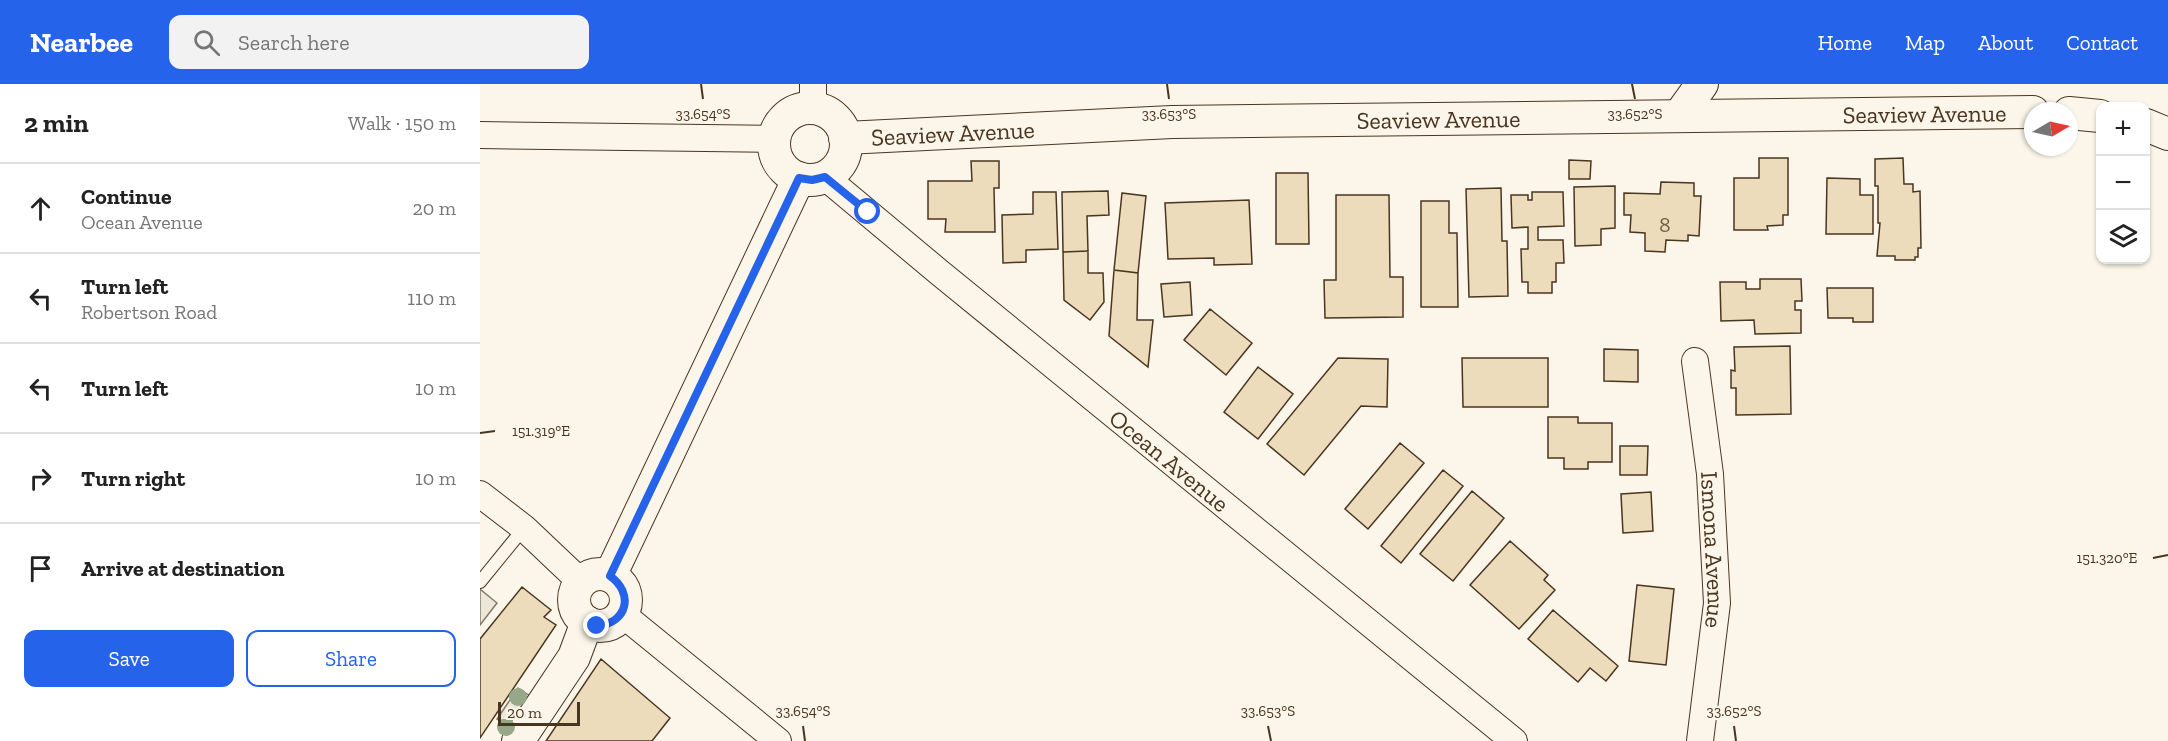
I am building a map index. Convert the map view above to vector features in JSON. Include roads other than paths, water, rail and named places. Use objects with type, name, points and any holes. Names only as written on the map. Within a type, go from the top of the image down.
[{"type":"street","points":[[1679,116],[1702,84]]},
{"type":"street","points":[[813,96],[824,111],[834,117],[842,127],[845,138],[844,154],[838,166],[812,177],[787,172],[779,163],[774,140],[779,126],[788,115],[800,109],[813,96]]},
{"type":"street","name":"Seaview Avenue","points":[[845,138],[1172,122],[2024,112]]},
{"type":"street","points":[[2078,114],[2096,116]]},
{"type":"street","points":[[2150,127],[2168,134]]},
{"type":"street","points":[[480,135],[774,140]]},
{"type":"street","points":[[480,494],[595,579],[618,582],[625,598],[622,614],[615,621],[597,626],[587,622],[581,618],[574,606],[574,598],[595,579],[812,177]]},
{"type":"street","name":"Ocean Avenue","points":[[812,177],[940,273],[1514,741]]},
{"type":"street","name":"Ismona Avenue","points":[[1695,361],[1710,474],[1717,603],[1700,741]]},
{"type":"street","points":[[622,614],[778,741]]},
{"type":"street","points":[[518,741],[574,657],[587,622]]},
{"type":"lane","points":[[480,582],[524,528]]}]
